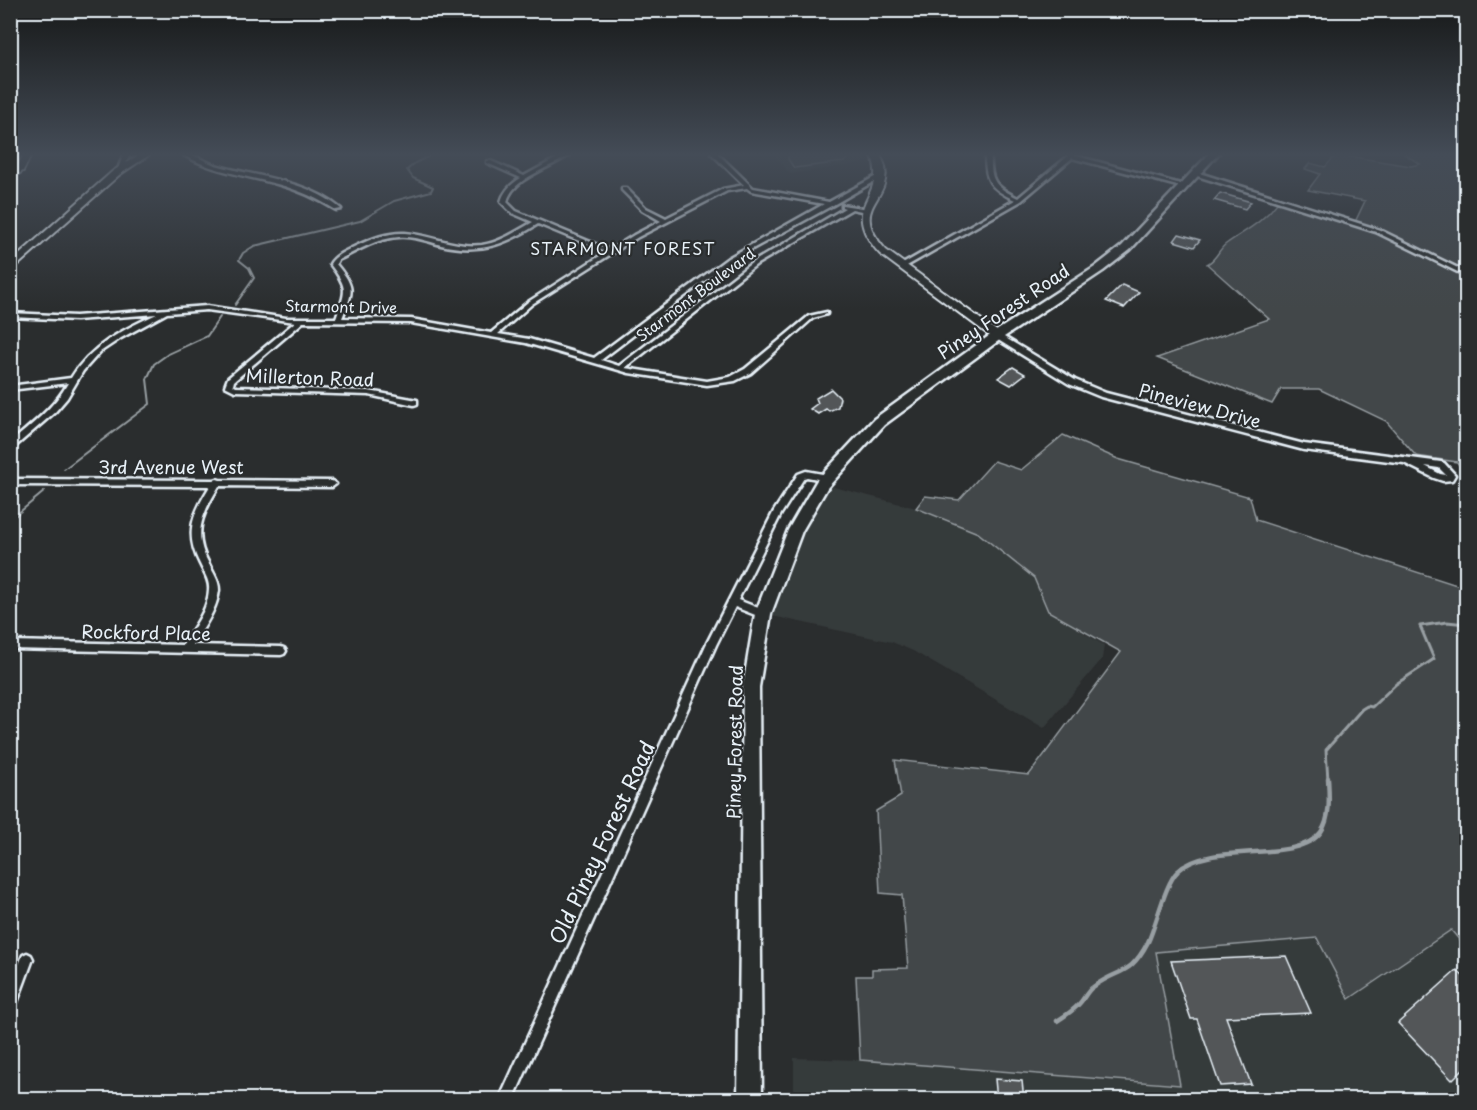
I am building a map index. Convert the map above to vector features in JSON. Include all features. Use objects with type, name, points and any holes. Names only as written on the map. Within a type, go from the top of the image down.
[{"type":"main road","name":"Piney Forest Road","points":[[750,1100],[751,687],[763,614],[795,530],[817,491],[879,422],[997,336],[1099,269],[1126,248],[1167,205]]},
{"type":"street","points":[[10,269],[81,205]]},
{"type":"street","points":[[332,205],[338,209]]},
{"type":"street","points":[[507,205],[514,212],[610,252]]},
{"type":"street","points":[[640,205],[666,221]]},
{"type":"street","points":[[494,335],[530,303],[610,252],[697,205]]},
{"type":"street","name":"Starmont Boulevard","points":[[595,361],[730,259],[759,240],[827,205]]},
{"type":"street","points":[[839,205],[866,210]]},
{"type":"street","points":[[868,205],[864,224],[871,240],[883,252],[997,336]]},
{"type":"street","points":[[903,266],[1011,205]]},
{"type":"street","points":[[1296,205],[1396,238],[1467,274]]},
{"type":"street","name":"Starmont Boulevard","points":[[620,368],[755,263],[851,207]]},
{"type":"street","points":[[338,321],[349,288],[349,281],[333,264],[336,259],[378,240],[401,235],[466,248],[491,246],[503,242],[537,222]]},
{"type":"street","points":[[10,448],[49,415],[87,361],[108,343],[171,309]]},
{"type":"street","name":"Starmont Drive","points":[[10,315],[76,318],[171,309],[220,309],[300,321],[411,321],[526,341],[620,368],[707,383],[732,379],[748,371],[811,317],[825,313]]},
{"type":"street","name":"Millerton Road","points":[[300,321],[231,380],[229,386],[235,389],[369,393],[414,402]]},
{"type":"street","name":"Pineview Drive","points":[[997,336],[1072,382],[1104,395],[1304,447],[1410,461]]},
{"type":"street","points":[[10,388],[73,380]]},
{"type":"street","name":"Old Piney Forest Road","points":[[506,1100],[733,602],[777,513],[801,476],[806,474],[828,478]]},
{"type":"street","name":"3rd Avenue West","points":[[10,482],[332,484]]},
{"type":"street","points":[[186,649],[212,603],[214,593],[212,577],[204,563],[194,534],[197,516],[217,482]]},
{"type":"street","points":[[733,602],[763,614]]},
{"type":"street","name":"Rockford Place","points":[[10,645],[281,651]]},
{"type":"street","points":[[10,1003],[27,959]]},
{"type":"shaded area","points":[[1275,205],[1302,206],[1355,222],[1363,205],[1466,205],[1466,475],[1457,462],[1416,456],[1386,421],[1319,389],[1281,389],[1272,404],[1157,358],[1269,319],[1207,264],[1226,244],[1260,221]]},
{"type":"shaded area","points":[[1063,435],[1118,459],[1250,497],[1256,520],[1466,588],[1466,948],[1451,930],[1349,999],[1317,938],[1156,952],[1180,1085],[860,1060],[856,976],[872,976],[872,969],[908,968],[902,895],[880,893],[876,811],[901,796],[895,760],[1029,775],[1121,652],[1048,611],[1034,578],[978,533],[916,508],[925,496],[959,500],[994,461],[1021,470]]},
{"type":"shaded area","points":[[822,484],[924,510],[978,533],[1034,578],[1048,611],[1104,645],[1102,659],[1044,728],[913,651],[892,642],[763,614]]},
{"type":"shaded area","points":[[1451,930],[1466,948],[1466,1099],[794,1099],[794,1058],[860,1060],[1180,1085],[1156,952],[1318,938],[1350,999]]},
{"type":"building","points":[[1231,205],[1249,205],[1245,209]]},
{"type":"building","points":[[1179,234],[1200,240],[1194,247],[1174,241]]},
{"type":"building","points":[[1122,285],[1139,292],[1124,308],[1106,301]]},
{"type":"building","points":[[1013,367],[1025,374],[1011,385],[998,378]]},
{"type":"building","points":[[831,389],[840,398],[838,407],[829,411],[826,409],[818,414],[810,409],[818,403],[816,398]]},
{"type":"building","points":[[1286,956],[1311,1013],[1226,1017],[1251,1084],[1220,1086],[1197,1019],[1191,1019],[1171,961]]},
{"type":"building","points":[[1457,970],[1467,980],[1467,1065],[1452,1080],[1398,1023]]},
{"type":"building","points":[[995,1079],[1022,1081],[1024,1100],[997,1100]]},
{"type":"waterway","points":[[235,305],[254,278],[249,268],[239,260],[243,253],[254,246],[360,221],[388,205]]},
{"type":"waterway","points":[[64,469],[150,404],[147,379],[154,364],[168,354],[207,336],[220,317]]},
{"type":"waterway","points":[[12,518],[10,520],[45,491]]},
{"type":"waterway","points":[[1328,780],[1326,750],[1362,709],[1367,706],[1372,707],[1396,684],[1434,659],[1420,626],[1447,622],[1466,624]]},
{"type":"waterway","points":[[1057,1021],[1074,1009],[1093,987],[1129,967],[1135,961],[1148,942],[1169,884],[1178,871],[1192,862],[1210,856],[1293,848],[1309,842],[1321,832],[1328,813],[1328,778]]},
{"type":"district","name":"STARMONT FOREST","points":[[623,248]]}]
